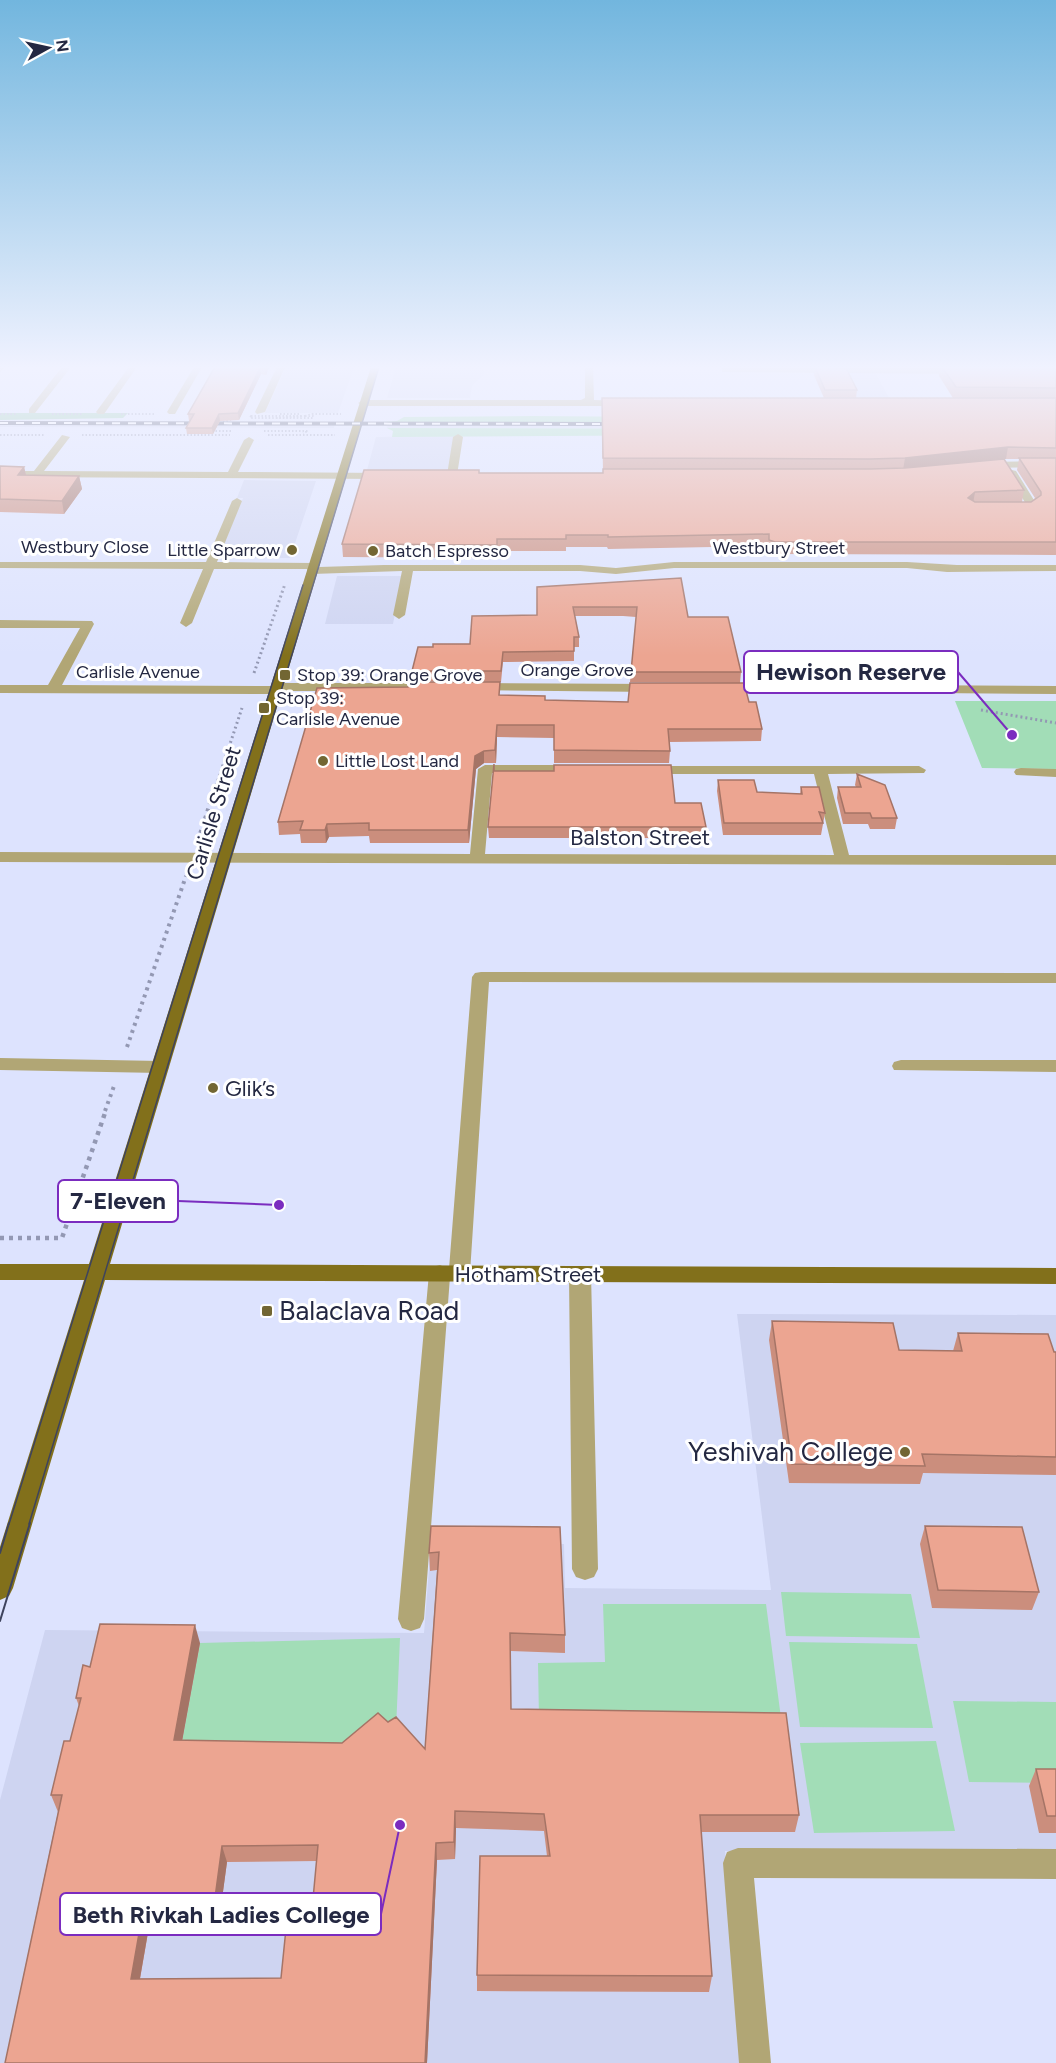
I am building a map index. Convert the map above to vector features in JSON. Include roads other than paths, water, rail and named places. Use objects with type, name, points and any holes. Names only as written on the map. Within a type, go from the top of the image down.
[{"type":"main road","name":"Carlisle Street","points":[[97,1272],[345,463]]},
{"type":"main road","name":"Hotham Street","points":[[0,1272],[1056,1276]]},
{"type":"main road","points":[[2,1577],[97,1272]]},
{"type":"street","points":[[37,474],[45,463]]},
{"type":"street","points":[[232,475],[238,463]]},
{"type":"street","points":[[451,476],[453,463]]},
{"type":"street","points":[[1005,509],[1027,509],[1032,505],[1006,464]]},
{"type":"street","points":[[969,467],[1056,464]]},
{"type":"street","points":[[0,474],[396,476]]},
{"type":"street","points":[[186,623],[237,501]]},
{"type":"street","name":"Westbury Close","points":[[0,565],[313,567]]},
{"type":"street","name":"Westbury Street","points":[[313,567],[580,568],[616,571],[674,565],[883,566],[925,570],[1056,568]]},
{"type":"street","points":[[399,615],[408,568]]},
{"type":"street","points":[[0,624],[88,624],[53,689]]},
{"type":"street","points":[[277,688],[441,687]]},
{"type":"street","name":"Orange Grove","points":[[464,687],[664,688]]},
{"type":"street","name":"Carlisle Avenue","points":[[0,689],[277,688]]},
{"type":"street","points":[[711,688],[1056,690]]},
{"type":"street","points":[[477,860],[485,769],[593,770]]},
{"type":"street","points":[[629,770],[919,770]]},
{"type":"street","points":[[820,770],[843,860]]},
{"type":"street","points":[[1021,772],[1056,773]]},
{"type":"street","name":"Balston Street","points":[[0,857],[1056,860]]},
{"type":"street","points":[[411,1619],[481,977],[1056,978]]},
{"type":"street","points":[[0,1064],[160,1067]]},
{"type":"street","points":[[901,1066],[1056,1066]]},
{"type":"street","points":[[580,1274],[585,1569]]},
{"type":"street","points":[[755,2063],[738,1863],[1056,1864]]},
{"type":"tram line","points":[[29,1524],[350,463]]},
{"type":"tram line","points":[[9,1524],[303,585]]},
{"type":"tram line","points":[[0,1553],[9,1523]]},
{"type":"tram line","points":[[0,1621],[30,1523]]},
{"type":"place","name":"Little Sparrow","points":[[292,550]]},
{"type":"place","name":"Batch Espresso","points":[[373,551]]},
{"type":"place","name":"Stop 39: Orange Grove","points":[[285,675]]},
{"type":"place","name":"Stop 39: Carlisle Avenue","points":[[264,708]]},
{"type":"place","name":"Hewison Reserve","points":[[1012,735]]},
{"type":"place","name":"Little Lost Land","points":[[323,761]]},
{"type":"place","name":"Glik’s","points":[[213,1088]]},
{"type":"place","name":"7-Eleven","points":[[279,1205]]},
{"type":"place","name":"Balaclava Road","points":[[267,1311]]},
{"type":"place","name":"Yeshivah College","points":[[905,1452]]},
{"type":"place","name":"Beth Rivkah Ladies College","points":[[400,1825]]}]
